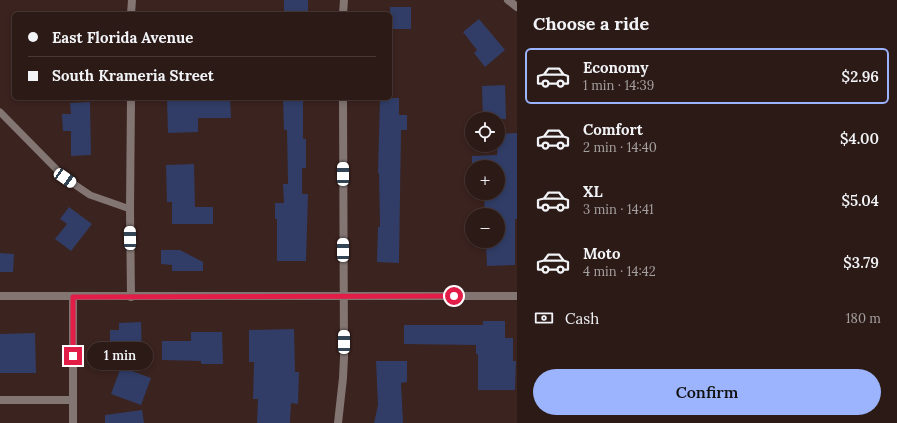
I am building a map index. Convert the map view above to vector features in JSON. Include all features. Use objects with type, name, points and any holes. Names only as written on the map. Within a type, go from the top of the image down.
[{"type":"street","points":[[132,0],[132,12]]},
{"type":"street","points":[[343,12],[344,0]]},
{"type":"street","points":[[508,0],[517,7]]},
{"type":"street","points":[[131,100],[131,297]]},
{"type":"street","points":[[338,423],[343,378],[343,100]]},
{"type":"street","points":[[0,296],[517,296]]},
{"type":"street","points":[[73,297],[73,423]]},
{"type":"street","points":[[0,400],[73,400]]},
{"type":"lane","points":[[0,112],[65,178],[90,195],[130,209]]},
{"type":"building","points":[[284,0],[308,0],[308,12],[284,12]]},
{"type":"building","points":[[390,7],[411,7],[411,29],[392,29],[392,12],[390,12]]},
{"type":"building","points":[[479,19],[505,50],[485,67],[474,53],[477,50],[463,32]]},
{"type":"building","points":[[505,85],[506,119],[505,112],[483,112],[482,86]]},
{"type":"building","points":[[392,98],[399,98],[399,115],[407,115],[407,130],[401,130],[399,263],[377,262],[378,227],[380,227],[378,173],[380,100],[392,100]]},
{"type":"building","points":[[167,100],[230,100],[231,118],[198,118],[198,132],[168,133]]},
{"type":"building","points":[[283,100],[303,100],[303,139],[306,139],[306,168],[302,168],[302,194],[308,194],[306,261],[277,261],[277,219],[275,219],[275,203],[284,203],[283,184],[288,184],[287,130],[284,130]]},
{"type":"building","points":[[90,102],[91,155],[71,156],[71,131],[63,131],[62,114],[71,114],[70,103]]},
{"type":"building","points":[[517,133],[517,219],[515,219],[515,265],[487,266],[486,248],[505,248],[505,208],[484,208],[485,200],[505,200],[505,160],[472,160],[472,156],[497,155],[497,152],[505,152],[505,134]]},
{"type":"building","points":[[194,164],[195,207],[213,207],[213,224],[172,224],[172,202],[167,202],[166,165]]},
{"type":"building","points":[[69,207],[92,224],[71,251],[55,239],[67,224],[60,219]]},
{"type":"building","points":[[161,250],[180,250],[203,262],[203,271],[172,271],[172,265],[161,264]]},
{"type":"building","points":[[0,253],[14,254],[13,272],[0,272]]},
{"type":"building","points":[[483,321],[505,321],[505,338],[513,338],[513,361],[516,361],[515,390],[478,390],[478,354],[476,354],[476,345],[404,344],[404,325],[483,325]]},
{"type":"building","points":[[141,322],[142,352],[110,352],[110,330],[119,330],[119,323]]},
{"type":"building","points":[[294,329],[295,372],[299,372],[298,404],[291,403],[290,423],[257,423],[258,399],[253,399],[254,362],[249,362],[249,330]]},
{"type":"building","points":[[191,332],[222,332],[223,364],[201,364],[201,361],[162,360],[162,341],[191,341]]},
{"type":"building","points":[[35,333],[36,373],[0,373],[0,334]]},
{"type":"building","points":[[376,361],[407,361],[407,382],[401,383],[403,423],[374,423],[378,405]]},
{"type":"building","points":[[121,367],[151,378],[141,405],[111,394]]},
{"type":"building","points":[[142,410],[144,423],[105,423],[105,415]]},
{"type":"route","points":[[73,356],[73,297],[454,296]]}]
